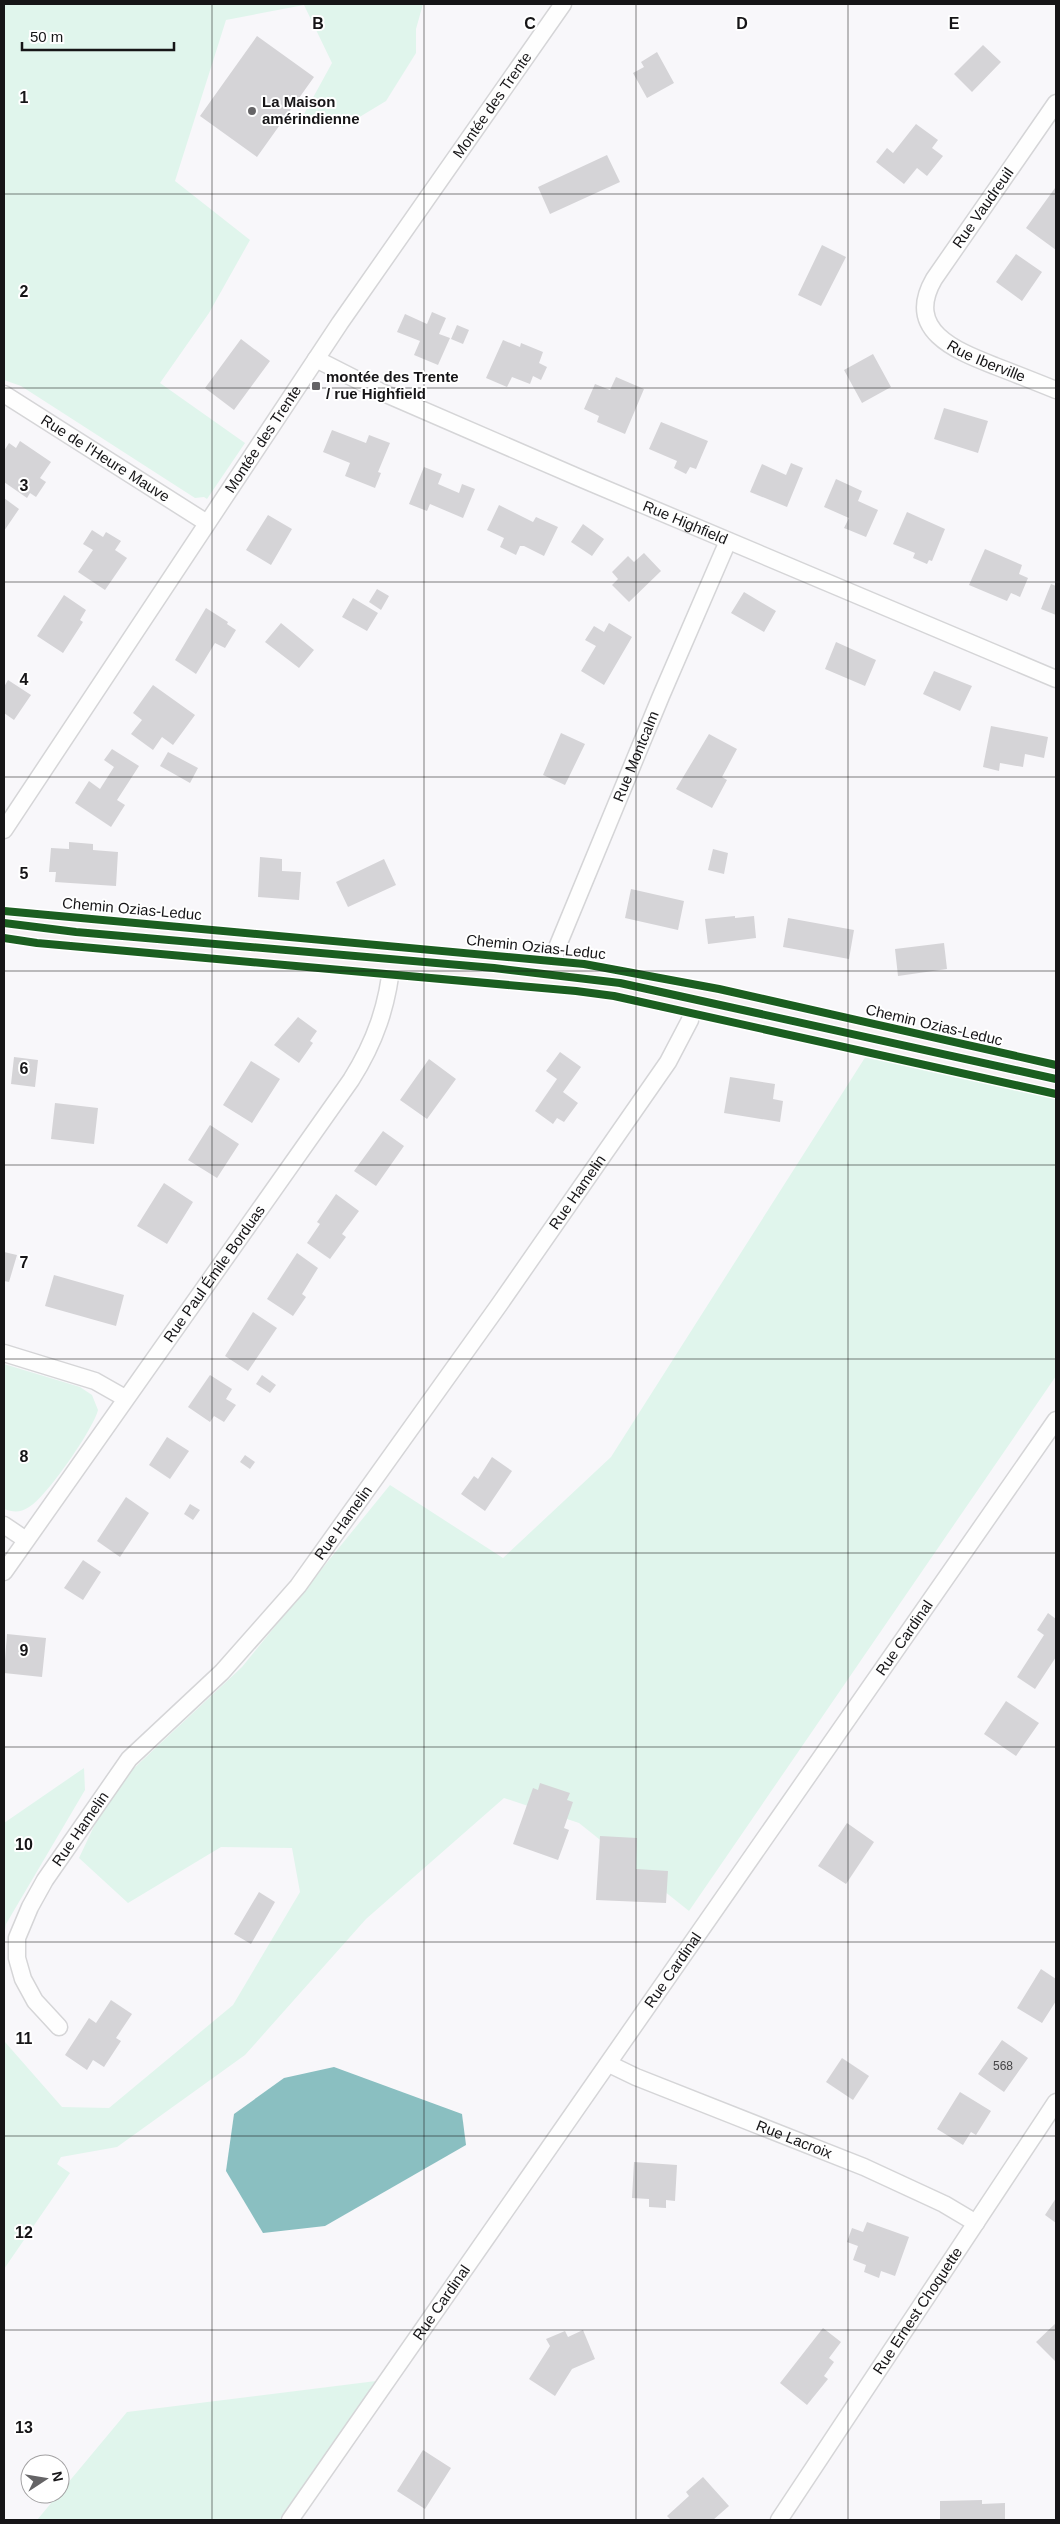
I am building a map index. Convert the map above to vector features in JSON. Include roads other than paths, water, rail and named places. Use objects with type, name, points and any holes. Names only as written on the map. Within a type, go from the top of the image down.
[{"type":"street","name":"Montée des Trente","points":[[4,830],[316,359],[564,4]]},
{"type":"street","name":"Rue Vaudreuil","points":[[928,319],[926,299],[934,279],[1056,102]]},
{"type":"street","name":"Rue Iberville","points":[[928,319],[938,337],[955,349],[1056,390]]},
{"type":"street","name":"Rue Highfield","points":[[316,359],[388,395],[1056,679]]},
{"type":"street","name":"Rue de l'Heure Mauve","points":[[4,394],[207,523]]},
{"type":"street","name":"Rue Montcalm","points":[[551,974],[556,950],[566,923],[728,541]]},
{"type":"street","name":"Chemin Ozias-Leduc","points":[[4,923],[76,932],[551,974],[620,983],[1056,1079]]},
{"type":"street","name":"Rue Paul Émile Borduas","points":[[4,1572],[362,1064],[386,1003],[392,960]]},
{"type":"street","name":"Rue Hamelin","points":[[59,2027],[35,2001],[23,1979],[17,1958],[17,1938],[30,1907],[45,1880],[129,1760],[222,1672],[275,1614],[320,1555],[499,1305],[668,1062],[690,1020],[694,998]]},
{"type":"street","points":[[4,1352],[95,1381],[125,1398]]},
{"type":"street","name":"Rue Cardinal","points":[[290,2520],[610,2064],[1056,1420]]},
{"type":"street","points":[[4,1525],[26,1540]]},
{"type":"street","name":"Rue Lacroix","points":[[610,2064],[636,2077],[864,2167],[944,2204],[976,2223]]},
{"type":"street","name":"Rue Ernest Choquette","points":[[779,2520],[1056,2102]]},
{"type":"water","points":[[334,2067],[462,2114],[466,2145],[325,2226],[263,2233],[226,2171],[234,2114],[284,2078]]},
{"type":"place","name":"La Maison amérindienne","points":[[252,111]]},
{"type":"place","name":"montée des Trente / rue Highfield","points":[[316,386]]}]
